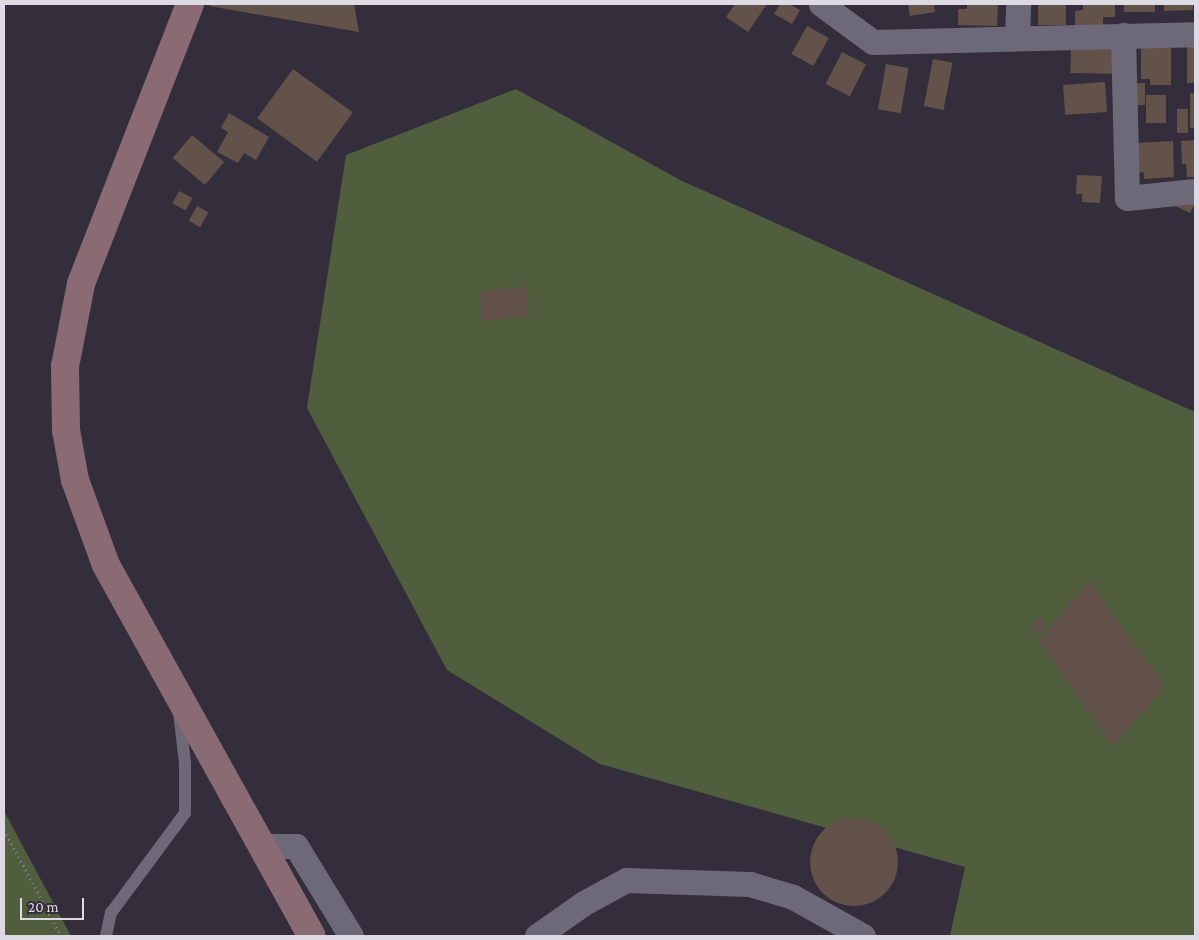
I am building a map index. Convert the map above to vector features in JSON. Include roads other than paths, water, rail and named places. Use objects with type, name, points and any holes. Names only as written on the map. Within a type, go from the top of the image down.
[{"type":"street","points":[[190,4],[80,284],[65,366],[66,430],[75,480],[88,521],[106,565],[312,936]]},
{"type":"street","points":[[821,4],[873,42],[1195,34]]},
{"type":"street","points":[[1017,38],[1018,4]]},
{"type":"street","points":[[1123,35],[1127,198],[1195,191]]},
{"type":"street","points":[[262,846],[296,846],[351,936]]},
{"type":"street","points":[[536,936],[584,903],[626,880],[750,884],[793,897],[863,936]]},
{"type":"lane","points":[[106,936],[111,913],[185,813],[185,763],[176,692]]}]
